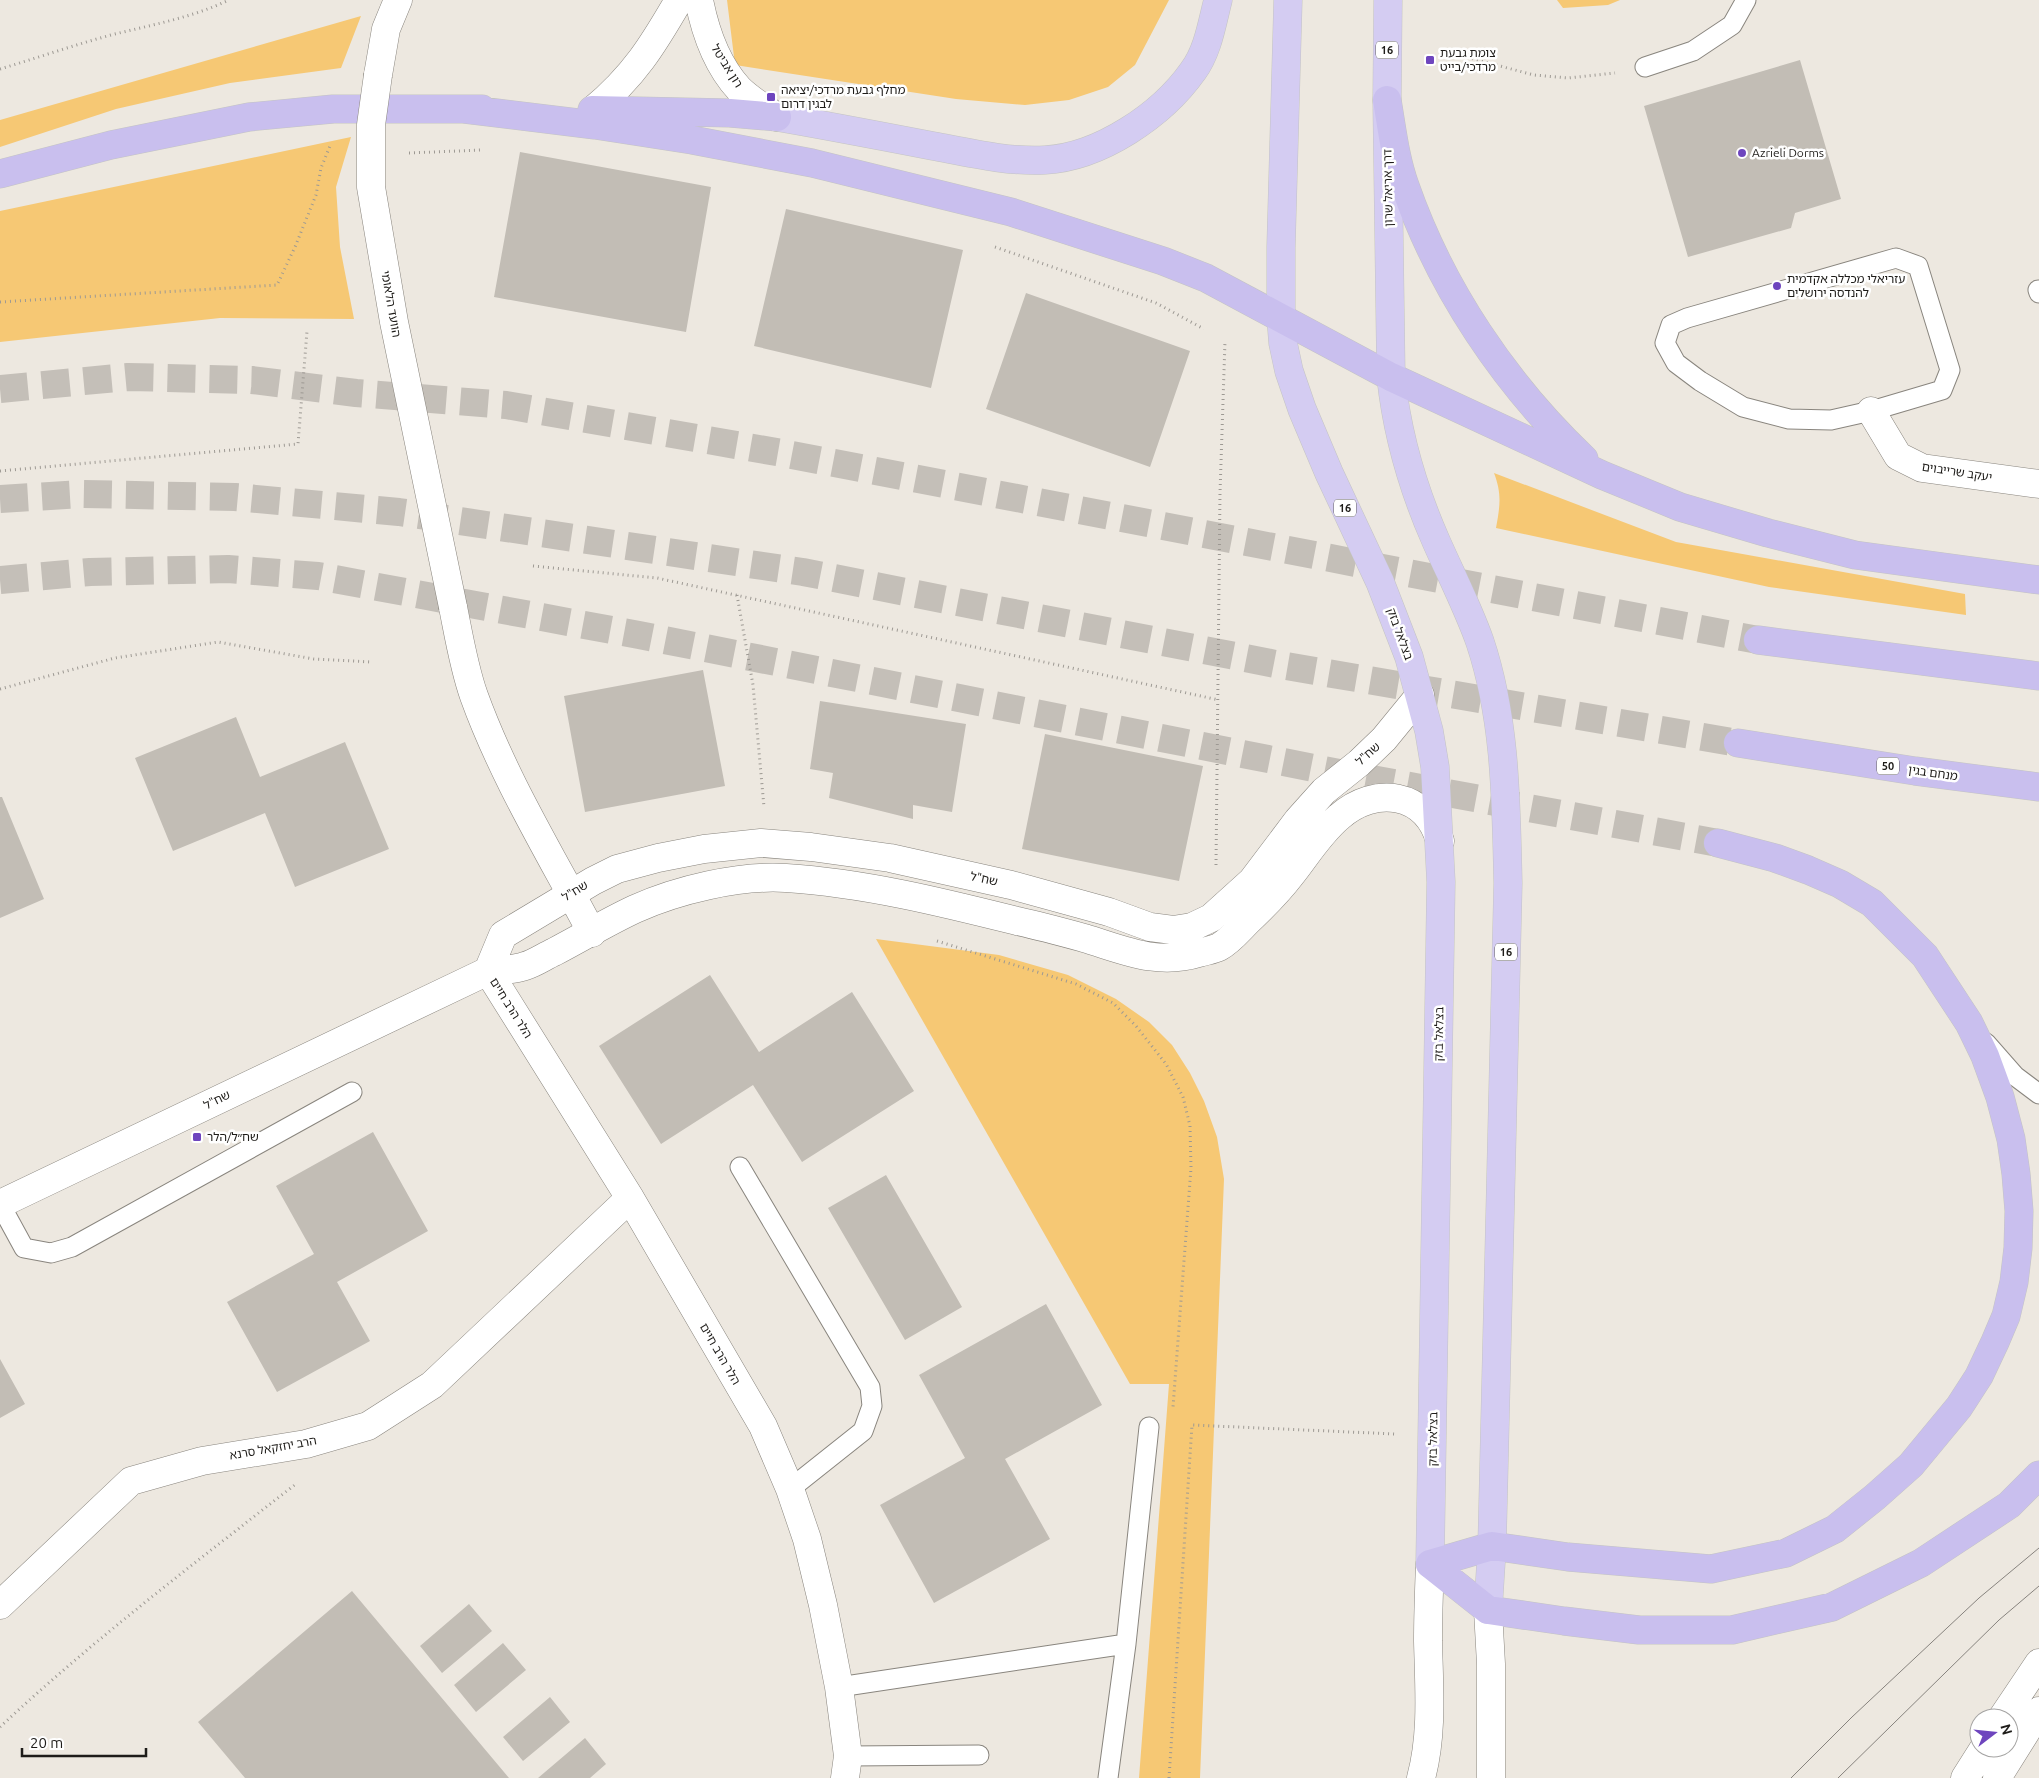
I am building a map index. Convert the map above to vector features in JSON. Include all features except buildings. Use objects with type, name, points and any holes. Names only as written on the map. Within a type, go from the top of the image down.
[{"type":"highway","points":[[0,174],[111,145],[249,117],[333,109],[593,110],[777,116],[1001,159],[1045,160],[1070,156],[1097,147],[1154,113],[1176,92],[1194,70],[1209,36],[1218,0]]},
{"type":"highway","name":"16","points":[[1281,318],[1288,0]]},
{"type":"highway","name":"דרך אריאל שרון","points":[[1388,0],[1387,100],[1391,377]]},
{"type":"highway","points":[[1387,100],[1404,184],[1422,229],[1465,310],[1512,382],[1553,430],[1602,475]]},
{"type":"highway","points":[[464,109],[596,125],[692,140],[812,163],[1011,212],[1163,261],[1206,278],[1391,377],[1602,475],[1680,507],[1768,533],[1855,555],[2039,580]]},
{"type":"highway","name":"בצלאל בזק","points":[[1281,318],[1289,372],[1302,409],[1386,598],[1409,657],[1420,695],[1436,767],[1440,841],[1440,942],[1430,1564]]},
{"type":"highway","name":"16","points":[[1391,377],[1394,410],[1402,445],[1416,490],[1435,539],[1480,642],[1497,714],[1505,782],[1508,883],[1492,1546],[1488,1610]]},
{"type":"highway","points":[[1758,640],[2039,676]]},
{"type":"highway","name":"מנחם בגין","points":[[1738,743],[1915,771],[2039,787]]},
{"type":"highway","points":[[1430,1564],[1492,1546],[1568,1557],[1711,1569],[1786,1553],[1835,1529],[1911,1465],[1959,1407],[1979,1376],[2006,1316],[2016,1265],[2019,1211],[2011,1140],[2000,1097],[1985,1056],[1969,1023],[1925,956],[1872,903],[1840,884],[1808,870],[1775,858],[1718,843]]},
{"type":"highway","points":[[1430,1564],[1488,1610],[1564,1622],[1640,1630],[1732,1630],[1832,1607],[1922,1563],[2009,1505],[2039,1475]]},
{"type":"street","name":"הוועד הלאומי","points":[[398,0],[386,29],[378,76],[371,126],[371,188],[394,322],[466,670],[486,728],[592,933]]},
{"type":"street","points":[[593,110],[635,70],[680,0]]},
{"type":"street","name":"רון אביטל","points":[[699,0],[703,20],[711,42],[729,74],[739,88],[751,99],[777,116]]},
{"type":"street","name":"יעקב שרייבוים","points":[[1871,411],[1898,456],[1922,468],[2039,484]]},
{"type":"street","name":"שח\"ל","points":[[488,971],[503,935],[593,880],[617,870],[658,858],[704,849],[761,843],[811,847],[890,858],[1011,885],[1109,912],[1150,927],[1173,930],[1192,927],[1211,918],[1252,881],[1304,813],[1324,791],[1359,763],[1384,739],[1420,695]]},
{"type":"street","name":"שח\"ל","points":[[0,1204],[488,971],[526,966],[633,910],[658,900],[708,886],[746,880],[781,878],[841,884],[909,896],[1051,929],[1121,952],[1149,958],[1174,958],[1220,946],[1273,896],[1319,836],[1340,815],[1363,801],[1385,796],[1405,800],[1421,809],[1428,816],[1434,824],[1440,841]]},
{"type":"street","name":"הלר הרב חיים","points":[[488,971],[630,1198],[732,1376],[763,1426],[790,1489],[807,1539],[823,1605],[838,1687],[846,1767]]},
{"type":"street","name":"הרב יחזקאל סרנא","points":[[0,1605],[131,1481],[202,1461],[306,1444],[359,1429],[368,1426],[432,1385],[630,1198]]},
{"type":"street","name":"בצלאל בזק","points":[[1421,1778],[1425,1763],[1429,1710],[1428,1634],[1430,1564]]},
{"type":"street","points":[[1488,1610],[1491,1664],[1491,1778]]},
{"type":"street","points":[[2009,1708],[2039,1662]]},
{"type":"street","points":[[1997,1778],[2039,1711]]},
{"type":"street","points":[[1965,1778],[1978,1758]]},
{"type":"lane","points":[[1644,67],[1693,51],[1732,25],[1746,0]]},
{"type":"lane","points":[[1896,258],[1918,266],[1950,370],[1942,390],[1871,411],[1831,420],[1789,419],[1743,407],[1700,381],[1676,363],[1665,343],[1671,325],[1687,318],[1896,258]]},
{"type":"lane","points":[[1969,1023],[2015,1076],[2039,1094]]},
{"type":"lane","points":[[0,1204],[24,1248],[51,1253],[72,1247],[352,1092]]},
{"type":"lane","points":[[740,1167],[870,1387],[872,1406],[863,1431],[790,1489]]},
{"type":"lane","points":[[1108,1778],[1126,1644],[1149,1427]]},
{"type":"lane","points":[[838,1687],[1126,1644]]},
{"type":"lane","points":[[846,1767],[979,1755]]},
{"type":"path","points":[[0,69],[111,35],[166,22],[214,7],[229,0]]},
{"type":"path","points":[[1443,51],[1534,75],[1568,78],[1614,74],[1644,67]]},
{"type":"path","points":[[0,302],[277,285],[296,247],[316,195],[321,168],[333,139]]},
{"type":"path","points":[[409,153],[482,150]]},
{"type":"path","points":[[993,247],[1156,303],[1204,329]]},
{"type":"path","points":[[0,471],[298,444],[307,331]]},
{"type":"path","points":[[1216,866],[1220,493],[1225,341]]},
{"type":"path","points":[[533,566],[657,578],[1219,700]]},
{"type":"path","points":[[737,595],[753,685],[764,814]]},
{"type":"path","points":[[0,689],[115,658],[218,642],[314,659],[371,662]]},
{"type":"path","points":[[935,940],[1076,984],[1112,1003],[1136,1026],[1166,1064],[1183,1097],[1190,1126],[1191,1168],[1173,1416],[1149,1427]]},
{"type":"path","points":[[1169,1778],[1192,1425],[1395,1434]]},
{"type":"path","points":[[0,1727],[35,1695],[154,1595],[299,1481]]},
{"type":"shaded area","points":[[727,0],[1169,0],[1135,65],[1108,87],[1069,100],[1025,105],[956,99],[735,65]]},
{"type":"shaded area","points":[[1557,0],[1620,0],[1608,5],[1563,8]]},
{"type":"shaded area","points":[[361,16],[341,68],[230,83],[116,109],[0,147],[0,120]]},
{"type":"shaded area","points":[[351,137],[336,187],[340,247],[354,319],[220,318],[0,342],[0,211]]},
{"type":"shaded area","points":[[1494,473],[1676,542],[1965,594],[1966,615],[1769,587],[1496,528],[1500,500]]},
{"type":"shaded area","points":[[876,939],[999,955],[1068,975],[1116,999],[1149,1022],[1172,1045],[1190,1073],[1204,1101],[1217,1137],[1224,1179],[1200,1778],[1139,1778],[1169,1384],[1130,1384]]},
{"type":"tunnel","points":[[0,389],[128,377],[252,380],[356,393],[506,405],[782,453],[1758,640]]},
{"type":"tunnel","points":[[0,499],[83,494],[235,497],[399,512],[803,572],[1286,666],[1738,743]]},
{"type":"tunnel","points":[[0,580],[90,572],[228,569],[318,576],[639,635],[1339,773],[1718,843]]},
{"type":"tram line","points":[[1791,1778],[1852,1717],[1979,1598],[2039,1548]]},
{"type":"tram line","points":[[1838,1778],[1999,1620],[2039,1586]]},
{"type":"place","name":"צומת גבעת מרדכי/בייט","points":[[1430,60]]},
{"type":"place","name":"מחלף גבעת מרדכי/יציאה לבגין דרום","points":[[771,97]]},
{"type":"place","name":"Azrieli Dorms","points":[[1742,153]]},
{"type":"place","name":"עזריאלי מכללה אקדמית להנדסה ירושלים","points":[[1777,286]]},
{"type":"place","name":"שח״ל/הלר","points":[[197,1137]]}]
